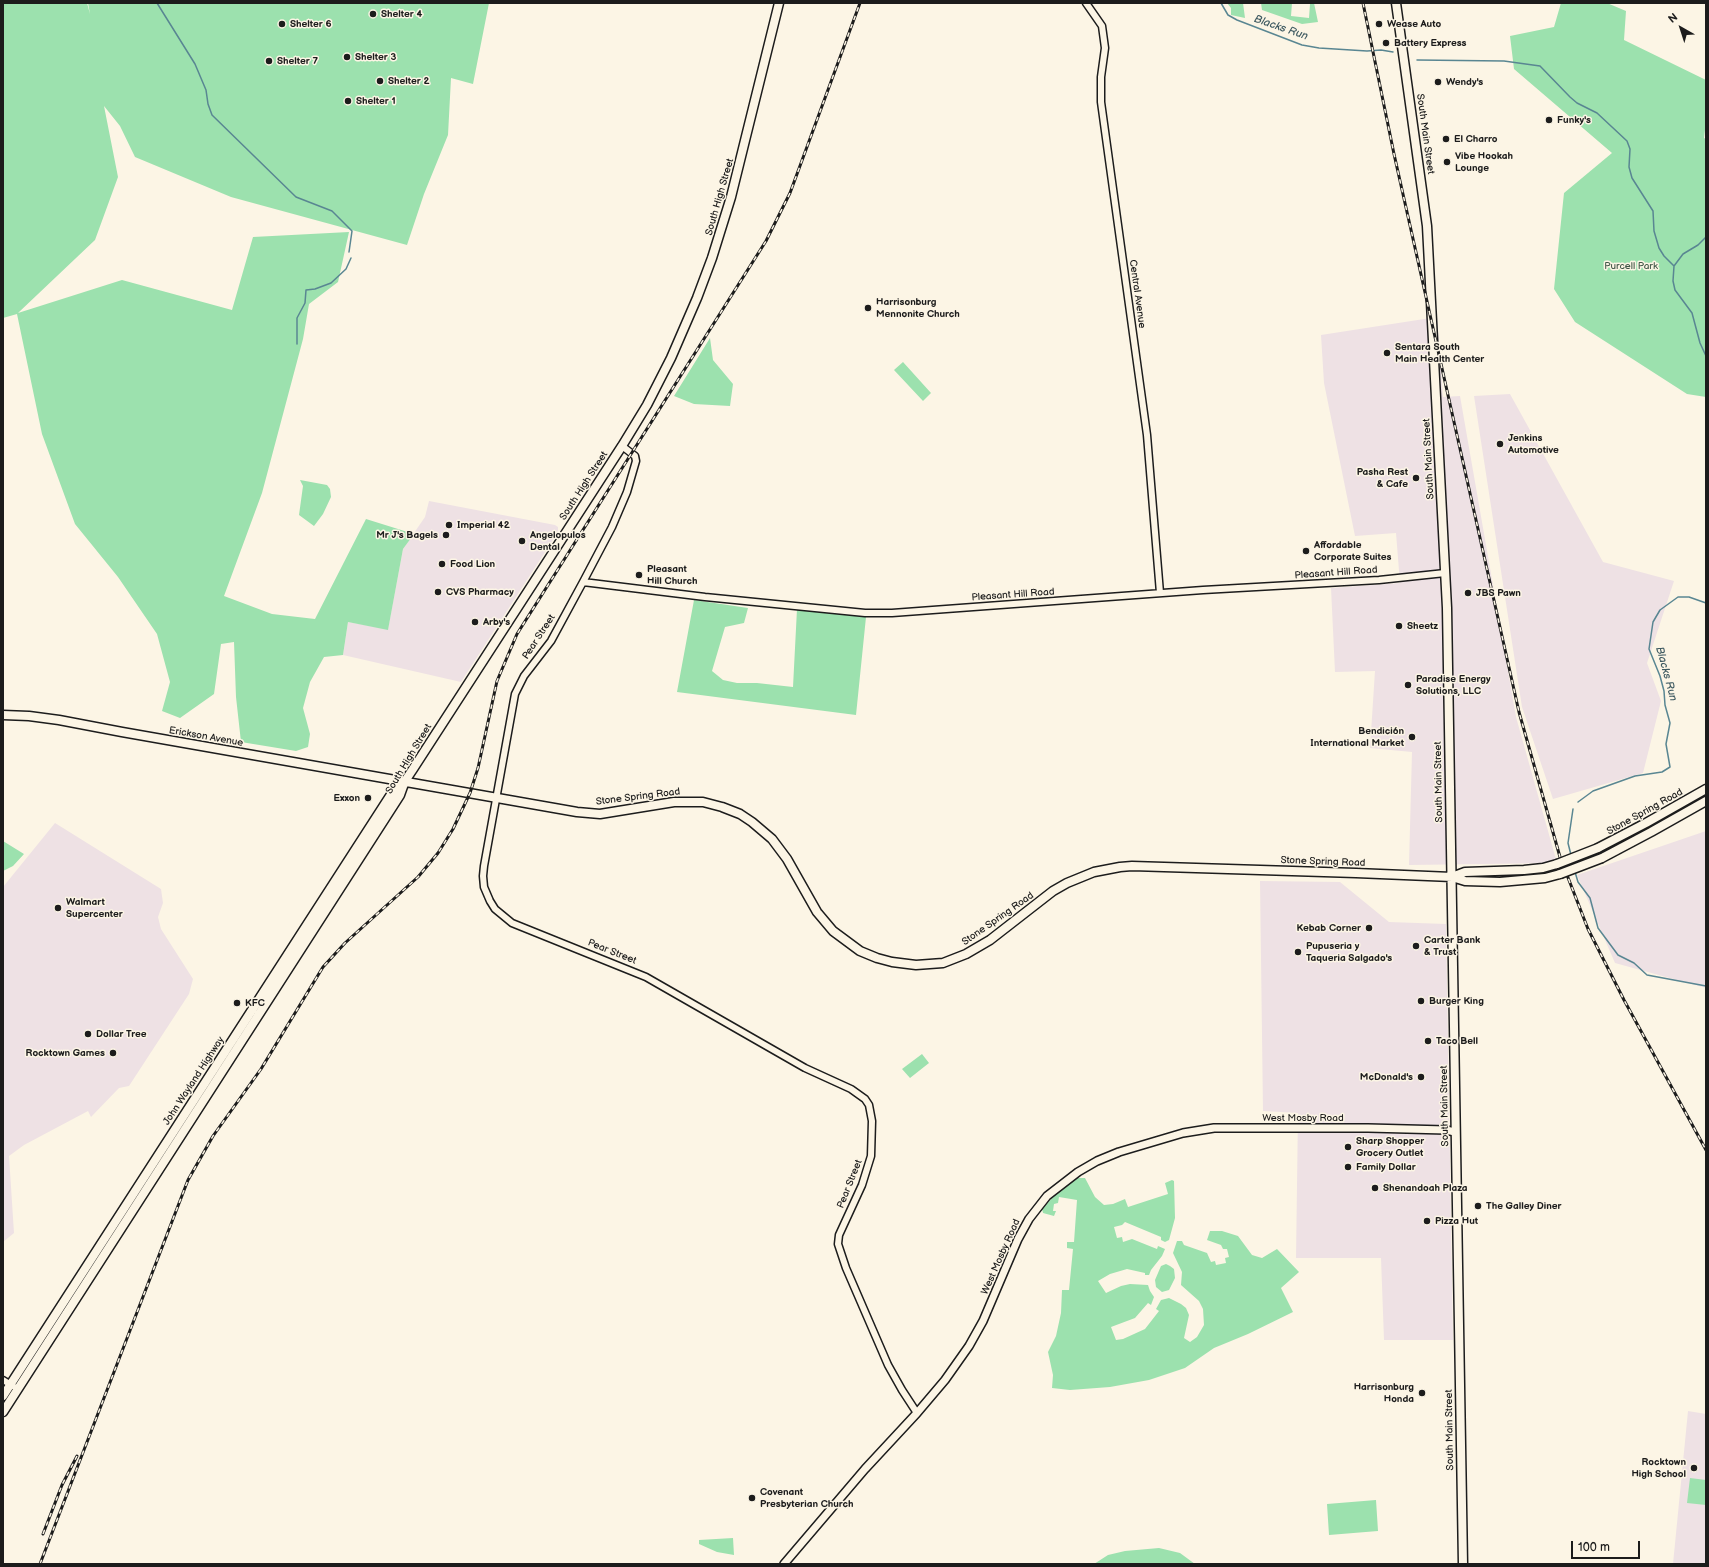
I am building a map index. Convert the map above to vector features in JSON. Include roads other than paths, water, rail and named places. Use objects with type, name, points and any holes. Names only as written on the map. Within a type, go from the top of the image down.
[{"type":"main road","name":"South High Street","points":[[309,935],[400,795],[405,781],[622,446],[647,404],[671,358],[698,298],[731,197],[779,3]]},
{"type":"main road","name":"South Main Street","points":[[1396,3],[1426,216],[1447,616],[1463,1564]]},
{"type":"main road","name":"Erickson Avenue","points":[[3,715],[29,716],[59,720],[405,781]]},
{"type":"main road","name":"Stone Spring Road","points":[[405,781],[577,812],[600,814],[674,802],[703,802],[728,810],[752,822],[772,839],[787,860],[816,912],[833,932],[860,951],[877,958],[892,962],[916,965],[943,963],[966,954],[990,940],[1053,892],[1081,876],[1107,869],[1132,866],[1452,877],[1465,881],[1500,882],[1545,878],[1602,858],[1706,801]]},
{"type":"main road","name":"John Wayland Highway","points":[[3,1412],[14,1386],[392,793],[405,781]]},
{"type":"main road","name":"Stone Spring Road","points":[[1452,877],[1465,872],[1524,870],[1542,868],[1557,864],[1598,848],[1706,789]]},
{"type":"main road","name":"John Wayland Highway","points":[[3,1396],[14,1386],[309,935]]},
{"type":"main road","name":"West Mosby Road","points":[[784,1564],[865,1469],[917,1413],[953,1370],[974,1338],[996,1294],[1020,1234],[1033,1212],[1057,1187],[1091,1164],[1120,1152],[1175,1135],[1214,1128],[1368,1128],[1446,1130],[1455,1132]]},
{"type":"street","name":"Central Avenue","points":[[1086,3],[1102,26],[1105,48],[1101,76],[1101,102],[1147,435],[1160,593]]},
{"type":"street","name":"Pear Street","points":[[622,446],[635,456],[634,469],[627,492],[612,527],[584,582],[551,641],[524,676],[515,694],[495,798],[483,876],[484,887],[490,901],[506,920],[521,928],[646,977],[805,1068],[851,1089],[866,1099],[869,1105],[872,1121],[871,1156],[862,1185],[839,1236],[838,1244],[844,1263],[888,1365],[917,1413]]},
{"type":"street","name":"Pleasant Hill Road","points":[[584,582],[705,597],[865,613],[925,611],[1160,593],[1379,580],[1445,573]]},
{"type":"street","points":[[3,1380],[14,1386]]},
{"type":"waterway","points":[[157,3],[195,64],[206,90],[208,104],[212,115],[296,197],[332,211],[352,231],[349,252]]},
{"type":"waterway","name":"Blacks Run","points":[[1221,3],[1228,15],[1237,20],[1302,45],[1319,48],[1367,51],[1381,50],[1393,52]]},
{"type":"waterway","name":"Blacks Run","points":[[1417,60],[1504,61],[1540,66],[1570,97],[1577,103],[1597,113],[1627,141],[1630,149],[1629,167],[1632,178],[1653,211],[1654,231],[1659,248],[1664,256],[1674,266],[1673,281],[1675,290],[1692,313],[1700,343],[1706,356]]},
{"type":"waterway","points":[[1674,266],[1683,254],[1698,245],[1706,237]]},
{"type":"waterway","points":[[297,344],[297,318],[305,303],[306,290],[315,289],[331,283],[346,269],[351,258]]},
{"type":"waterway","name":"Blacks Run","points":[[1578,802],[1593,791],[1635,776],[1662,772],[1670,767],[1666,744],[1670,723],[1660,676],[1649,649],[1653,622],[1660,610],[1678,597],[1689,597],[1706,603]]},
{"type":"waterway","name":"Blacks Run","points":[[1571,855],[1568,843],[1573,809]]},
{"type":"waterway","name":"Blacks Run","points":[[1575,872],[1578,882],[1590,898],[1598,928],[1618,955],[1634,963],[1647,975],[1706,986]]},
{"type":"railway","points":[[40,1564],[188,1180],[213,1136],[261,1069],[323,967],[345,943],[418,877],[438,853],[453,829],[470,793],[478,768],[497,681],[517,634],[766,241],[790,193],[860,3]]},
{"type":"railway","points":[[1363,3],[1394,154],[1519,712],[1560,857],[1588,929],[1624,1000],[1706,1150]]},
{"type":"railway","points":[[43,1534],[62,1485],[77,1456]]},
{"type":"place","name":"Shelter 4","points":[[373,14]]},
{"type":"place","name":"Shelter 6","points":[[282,24]]},
{"type":"place","name":"Wease Auto","points":[[1379,24]]},
{"type":"place","name":"Battery Express","points":[[1386,43]]},
{"type":"place","name":"Shelter 3","points":[[347,57]]},
{"type":"place","name":"Shelter 7","points":[[269,61]]},
{"type":"place","name":"Shelter 2","points":[[380,81]]},
{"type":"place","name":"Wendy's","points":[[1438,82]]},
{"type":"place","name":"Shelter 1","points":[[348,101]]},
{"type":"place","name":"Funky's","points":[[1549,120]]},
{"type":"place","name":"El Charro","points":[[1446,139]]},
{"type":"place","name":"Vibe Hookah Lounge","points":[[1447,162]]},
{"type":"place","name":"Harrisonburg Mennonite Church","points":[[868,308]]},
{"type":"place","name":"Sentara South Main Health Center","points":[[1387,353]]},
{"type":"place","name":"Jenkins Automotive","points":[[1500,444]]},
{"type":"place","name":"Pasha Rest & Cafe","points":[[1416,478]]},
{"type":"place","name":"Imperial 42","points":[[449,525]]},
{"type":"place","name":"Mr J's Bagels","points":[[446,535]]},
{"type":"place","name":"Angelopulos Dental","points":[[522,541]]},
{"type":"place","name":"Affordable Corporate Suites","points":[[1306,551]]},
{"type":"place","name":"Food Lion","points":[[442,564]]},
{"type":"place","name":"Pleasant Hill Church","points":[[639,575]]},
{"type":"place","name":"CVS Pharmacy","points":[[438,592]]},
{"type":"place","name":"JBS Pawn","points":[[1468,593]]},
{"type":"place","name":"Arby's","points":[[475,622]]},
{"type":"place","name":"Sheetz","points":[[1399,626]]},
{"type":"place","name":"Paradise Energy Solutions, LLC","points":[[1408,685]]},
{"type":"place","name":"Bendición International Market","points":[[1412,737]]},
{"type":"place","name":"Exxon","points":[[368,798]]},
{"type":"place","name":"Walmart Supercenter","points":[[58,908]]},
{"type":"place","name":"Kebab Corner","points":[[1369,928]]},
{"type":"place","name":"Carter Bank & Trust","points":[[1416,946]]},
{"type":"place","name":"Pupuseria y Taqueria Salgado's","points":[[1298,952]]},
{"type":"place","name":"Burger King","points":[[1421,1001]]},
{"type":"place","name":"KFC","points":[[237,1003]]},
{"type":"place","name":"Dollar Tree","points":[[88,1034]]},
{"type":"place","name":"Taco Bell","points":[[1428,1041]]},
{"type":"place","name":"Rocktown Games","points":[[113,1053]]},
{"type":"place","name":"McDonald's","points":[[1421,1077]]},
{"type":"place","name":"Sharp Shopper Grocery Outlet","points":[[1348,1147]]},
{"type":"place","name":"Family Dollar","points":[[1348,1167]]},
{"type":"place","name":"Shenandoah Plaza","points":[[1375,1188]]},
{"type":"place","name":"The Galley Diner","points":[[1478,1206]]},
{"type":"place","name":"Pizza Hut","points":[[1427,1221]]},
{"type":"place","name":"Harrisonburg Honda","points":[[1422,1393]]},
{"type":"place","name":"Rocktown High School","points":[[1694,1468]]},
{"type":"place","name":"Covenant Presbyterian Church","points":[[752,1498]]},
{"type":"park label","name":"Purcell Park","points":[[1631,266]]}]
